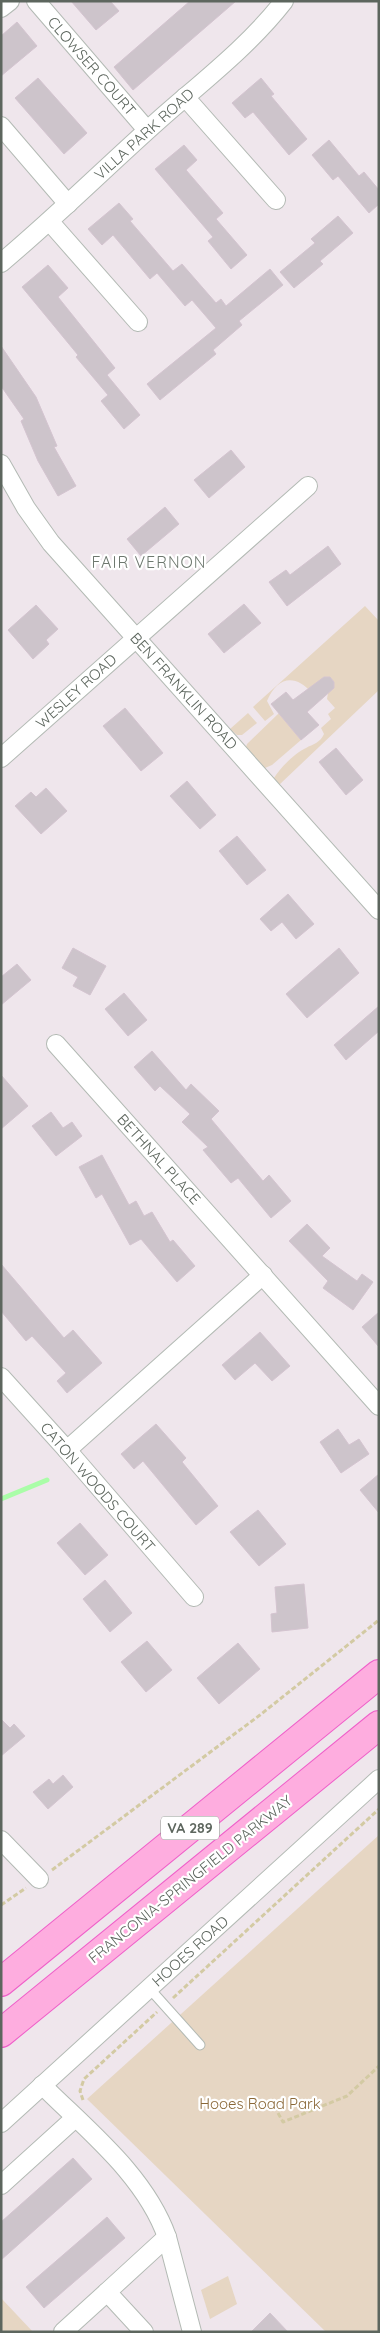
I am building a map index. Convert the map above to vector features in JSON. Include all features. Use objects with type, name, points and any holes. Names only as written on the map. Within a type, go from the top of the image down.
[{"type":"main road","name":"VA 289","points":[[1,1982],[379,1674]]},
{"type":"main road","name":"FRANCONIA-SPRINGFIELD PARKWAY","points":[[1,2033],[379,1725]]},
{"type":"street","points":[[1,8],[10,1]]},
{"type":"street","name":"CLOWSER COURT","points":[[36,1],[147,130]]},
{"type":"street","name":"VILLA PARK ROAD","points":[[1,263],[50,222],[147,130],[252,37],[284,1]]},
{"type":"street","points":[[185,97],[276,200]]},
{"type":"street","points":[[1,126],[68,204]]},
{"type":"street","points":[[50,222],[138,322]]},
{"type":"street","name":"BEN FRANKLIN ROAD","points":[[2,469],[26,508],[51,543],[379,910]]},
{"type":"street","name":"WESLEY ROAD","points":[[1,758],[308,486]]},
{"type":"street","name":"BETHNAL PLACE","points":[[56,1044],[378,1405]]},
{"type":"street","points":[[68,1450],[263,1275]]},
{"type":"street","name":"CATON WOODS COURT","points":[[1,1377],[68,1450],[194,1597]]},
{"type":"street","name":"HOOES ROAD","points":[[1,2123],[379,1779]]},
{"type":"street","points":[[1,1840],[39,1880]]},
{"type":"street","points":[[42,2085],[104,2145],[143,2191],[162,2224],[167,2237],[192,2332]]},
{"type":"street","points":[[1,2185],[75,2118]]},
{"type":"street","points":[[63,2332],[167,2237]]},
{"type":"street","points":[[107,2292],[144,2332]]},
{"type":"lane","points":[[149,1988],[200,2045]]},
{"type":"path","points":[[1,1905],[39,1880],[260,1715],[379,1620]]},
{"type":"path","points":[[278,2113],[283,2122],[347,2096],[378,2068]]},
{"type":"green space","points":[[365,606],[379,621],[379,690],[279,785],[274,778],[280,770],[297,753],[318,741],[324,734],[321,728],[331,719],[328,714],[335,708],[327,699],[328,693],[334,688],[334,682],[330,677],[324,677],[312,693],[299,682],[293,680],[281,683],[271,693],[267,701],[274,714],[265,721],[253,707]]},
{"type":"green space","points":[[248,713],[257,723],[242,735],[237,735],[230,729]]},
{"type":"green space","points":[[279,713],[301,740],[272,765],[265,768],[246,747]]},
{"type":"green space","name":"Hooes Road Park","points":[[379,1835],[379,2332],[326,2332],[87,2099]]},
{"type":"green space","points":[[228,2276],[237,2304],[210,2319],[201,2290]]},
{"type":"green space","points":[[1,2298],[33,2332],[1,2332]]},
{"type":"building","points":[[71,1],[110,1],[119,11],[96,30]]},
{"type":"building","points":[[190,1],[236,1],[133,90],[114,67]]},
{"type":"building","points":[[17,22],[37,46],[1,76],[1,36]]},
{"type":"building","points":[[38,78],[87,133],[64,154],[15,98]]},
{"type":"building","points":[[261,78],[274,94],[271,96],[307,139],[289,155],[253,112],[245,118],[232,103]]},
{"type":"building","points":[[329,140],[359,176],[364,172],[379,190],[379,204],[369,213],[338,176],[333,180],[312,155]]},
{"type":"building","points":[[184,145],[197,160],[186,170],[223,213],[216,219],[247,255],[231,269],[208,241],[213,237],[155,169]]},
{"type":"building","points":[[119,203],[133,219],[130,221],[173,271],[182,264],[216,303],[221,299],[226,306],[270,269],[283,285],[239,321],[242,325],[213,350],[216,354],[160,400],[147,384],[216,328],[192,300],[185,306],[157,273],[150,279],[113,235],[102,245],[88,229]]},
{"type":"building","points":[[338,216],[353,233],[320,261],[323,264],[294,288],[280,272],[315,243],[311,239]]},
{"type":"building","points":[[48,265],[68,288],[58,297],[115,368],[107,375],[140,415],[124,429],[101,401],[108,395],[22,287]]},
{"type":"building","points":[[1,346],[36,397],[57,446],[54,447],[76,486],[58,496],[38,461],[21,421],[24,419],[1,386]]},
{"type":"building","points":[[231,450],[245,467],[209,498],[194,480]]},
{"type":"building","points":[[165,507],[179,524],[141,556],[127,539]]},
{"type":"building","points":[[328,546],[341,564],[287,606],[269,582],[286,570],[290,575]]},
{"type":"building","points":[[244,604],[261,623],[224,653],[208,634]]},
{"type":"building","points":[[36,605],[58,629],[46,640],[49,644],[33,659],[8,630]]},
{"type":"building","points":[[324,677],[330,677],[334,682],[334,688],[307,712],[319,725],[301,740],[271,704],[286,692],[293,700]]},
{"type":"building","points":[[125,708],[163,753],[141,771],[103,726]]},
{"type":"building","points":[[336,748],[363,780],[346,795],[319,762]]},
{"type":"building","points":[[187,781],[216,815],[200,829],[170,796]]},
{"type":"building","points":[[46,788],[67,811],[41,834],[15,806],[31,792],[36,797]]},
{"type":"building","points":[[237,836],[266,870],[247,885],[219,851]]},
{"type":"building","points":[[288,894],[314,924],[296,939],[282,922],[271,931],[260,919]]},
{"type":"building","points":[[73,948],[106,966],[90,995],[73,986],[78,977],[62,968]]},
{"type":"building","points":[[339,948],[359,973],[307,1018],[286,994]]},
{"type":"building","points":[[17,964],[31,980],[1,1005],[1,977]]},
{"type":"building","points":[[124,993],[147,1020],[128,1036],[105,1009]]},
{"type":"building","points":[[379,1006],[379,1031],[346,1060],[334,1045]]},
{"type":"building","points":[[152,1051],[186,1090],[191,1084],[219,1111],[211,1119],[263,1181],[269,1175],[291,1201],[271,1218],[238,1178],[231,1183],[203,1150],[208,1147],[182,1122],[190,1114],[160,1086],[155,1091],[134,1067]]},
{"type":"building","points":[[1,1075],[28,1106],[1,1129]]},
{"type":"building","points":[[51,1112],[63,1128],[72,1122],[82,1136],[56,1156],[32,1126]]},
{"type":"building","points":[[102,1155],[129,1205],[136,1201],[144,1216],[152,1212],[170,1242],[173,1240],[195,1266],[177,1282],[141,1239],[130,1245],[102,1194],[96,1198],[79,1167]]},
{"type":"building","points":[[307,1224],[330,1248],[322,1256],[357,1281],[362,1274],[373,1282],[353,1310],[323,1288],[328,1281],[289,1241]]},
{"type":"building","points":[[1,1264],[64,1338],[73,1330],[102,1363],[67,1393],[57,1381],[66,1373],[32,1336],[26,1341],[1,1311]]},
{"type":"building","points":[[379,1312],[379,1347],[362,1327]]},
{"type":"building","points":[[260,1332],[290,1366],[272,1381],[255,1363],[235,1380],[222,1365]]},
{"type":"building","points":[[156,1424],[186,1458],[182,1462],[218,1506],[196,1525],[143,1461],[134,1469],[121,1454]]},
{"type":"building","points":[[338,1429],[349,1445],[359,1439],[369,1454],[341,1473],[320,1442]]},
{"type":"building","points":[[379,1474],[379,1513],[360,1490]]},
{"type":"building","points":[[258,1510],[286,1544],[259,1566],[230,1532]]},
{"type":"building","points":[[80,1523],[108,1555],[85,1575],[57,1543]]},
{"type":"building","points":[[105,1580],[132,1613],[110,1632],[83,1599]]},
{"type":"building","points":[[304,1584],[308,1628],[272,1632],[271,1614],[277,1613],[275,1587]]},
{"type":"building","points":[[147,1641],[172,1670],[146,1692],[121,1662]]},
{"type":"building","points":[[238,1643],[260,1669],[219,1704],[197,1678]]},
{"type":"building","points":[[1,1719],[10,1728],[14,1724],[25,1736],[1,1756]]},
{"type":"building","points":[[63,1775],[73,1787],[48,1809],[33,1792],[49,1779],[53,1784]]},
{"type":"building","points":[[73,2158],[92,2179],[1,2260],[1,2222]]},
{"type":"building","points":[[107,2217],[125,2238],[44,2308],[26,2287]]},
{"type":"building","points":[[270,2313],[288,2332],[251,2332]]},
{"type":"waterway","points":[[1,1499],[47,1480]]},
{"type":"district","name":"FAIR VERNON","points":[[149,562]]}]
